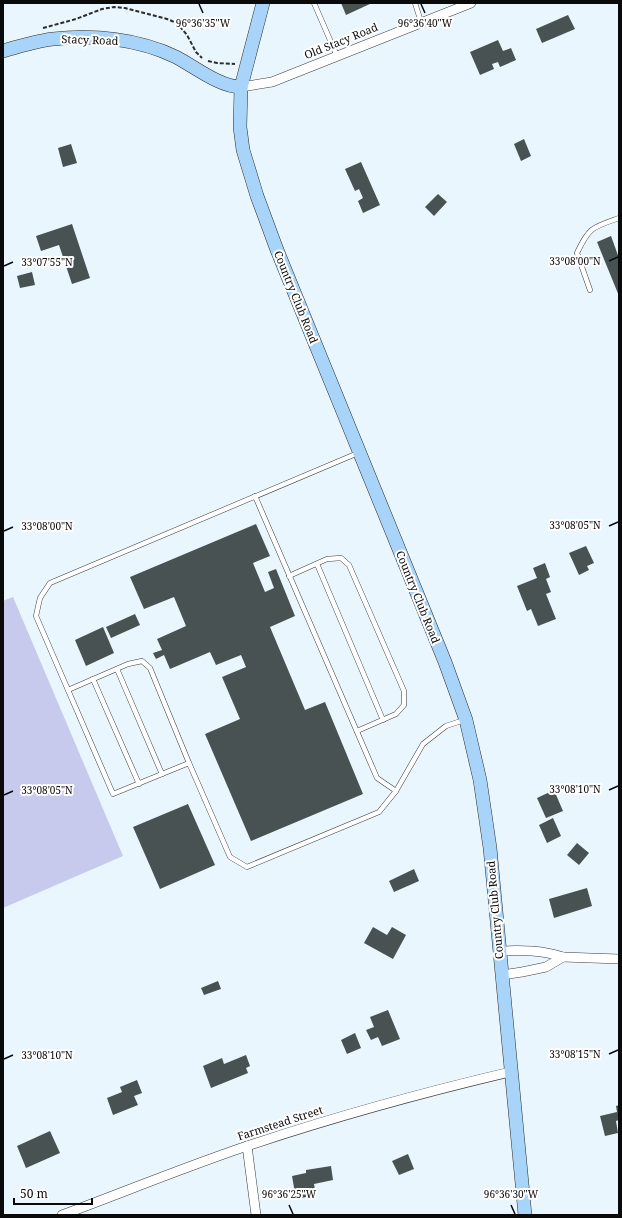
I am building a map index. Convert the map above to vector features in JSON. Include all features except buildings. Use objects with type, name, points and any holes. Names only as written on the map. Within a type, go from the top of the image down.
[{"type":"main road","name":"Country Club Road","points":[[263,3],[241,87],[240,127],[243,150],[256,196],[446,665],[466,720],[480,780],[490,848],[524,1215]]},
{"type":"main road","name":"Stacy Road","points":[[3,51],[22,45],[54,39],[89,38],[119,40],[144,46],[173,56],[223,84],[241,87]]},
{"type":"street","name":"Old Stacy Road","points":[[241,87],[272,82],[471,3]]},
{"type":"street","points":[[499,951],[521,950],[549,952],[563,957],[619,959]]},
{"type":"street","points":[[502,975],[546,967],[563,957]]},
{"type":"street","name":"Farmstead Street","points":[[62,1215],[247,1146],[388,1102],[510,1072]]},
{"type":"street","points":[[247,1146],[256,1215]]},
{"type":"lane","points":[[314,3],[337,56]]},
{"type":"lane","points":[[415,3],[421,22]]},
{"type":"lane","points":[[590,290],[577,253],[584,237],[594,227],[619,218]]},
{"type":"lane","points":[[189,763],[113,794],[36,616],[40,598],[50,583],[359,452]]},
{"type":"lane","points":[[255,496],[377,778],[396,791]]},
{"type":"lane","points":[[289,576],[327,559],[341,558],[349,565],[404,691],[404,705],[396,714],[357,731]]},
{"type":"lane","points":[[316,564],[383,720]]},
{"type":"lane","points":[[68,690],[128,664],[142,661],[150,668],[230,857],[247,867],[379,812],[396,791],[423,744],[446,726],[466,720]]},
{"type":"lane","points":[[117,669],[162,774]]},
{"type":"lane","points":[[93,679],[138,784]]},
{"type":"shaded area","points":[[13,597],[123,856],[3,908],[3,601]]}]
